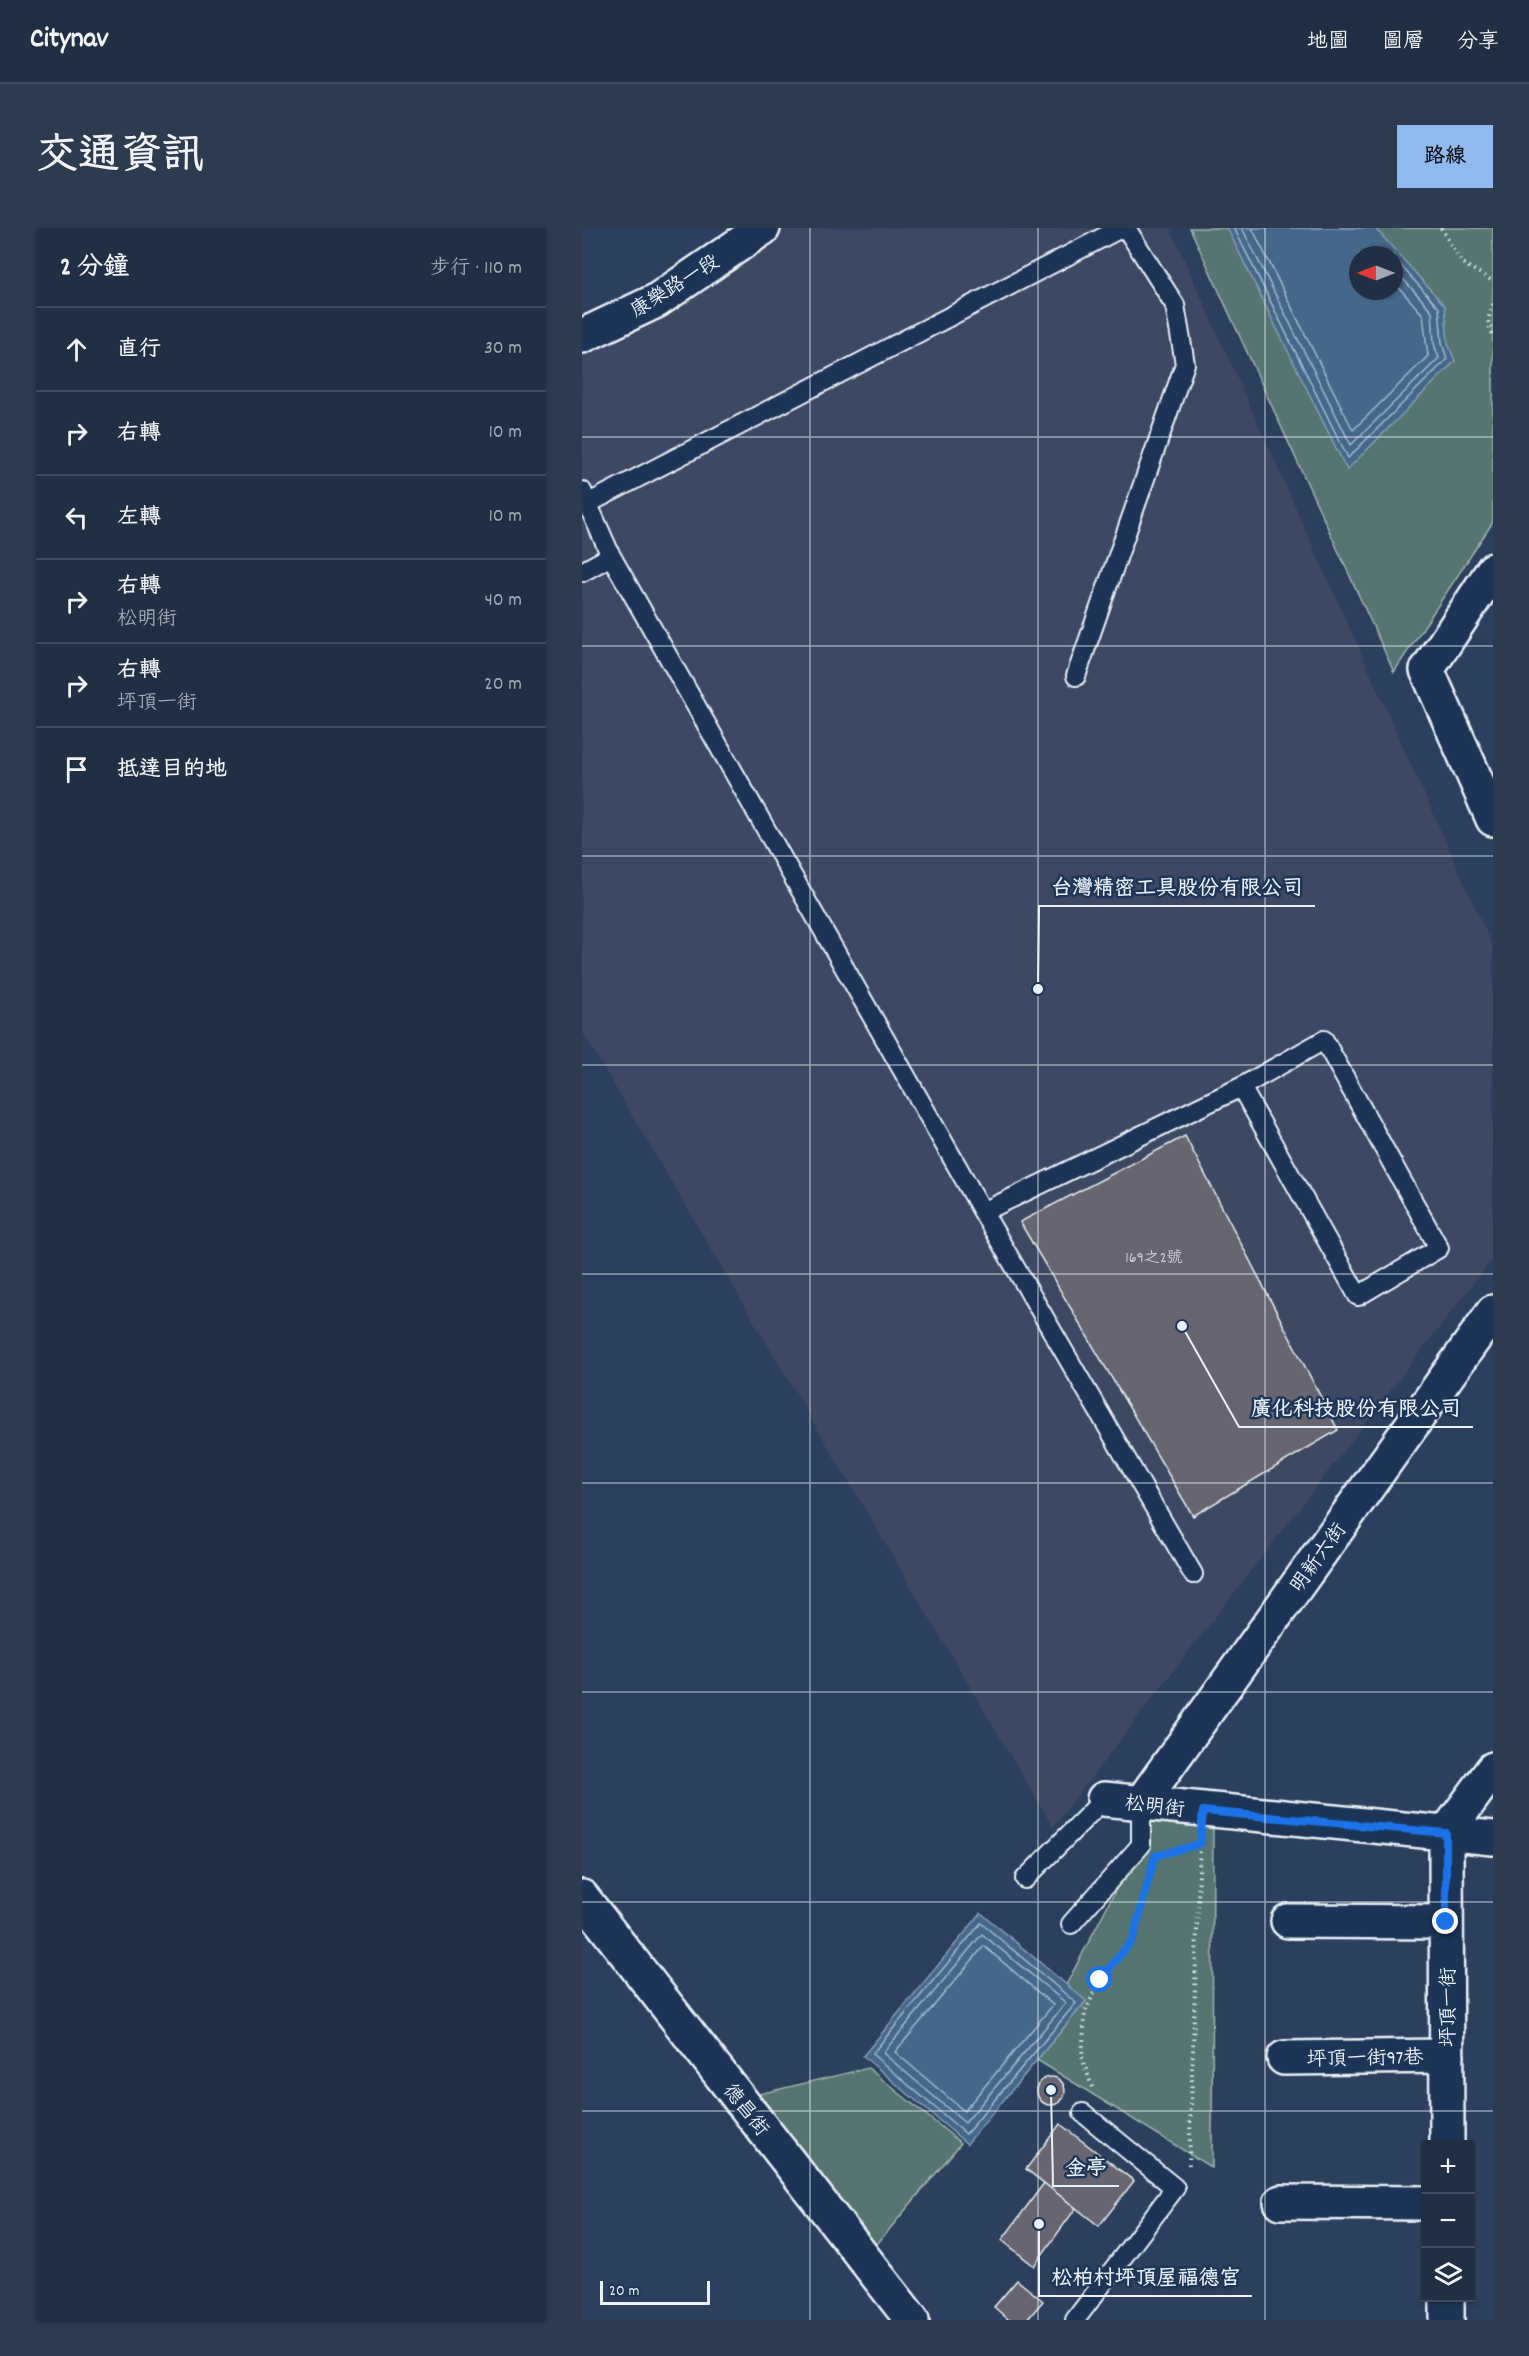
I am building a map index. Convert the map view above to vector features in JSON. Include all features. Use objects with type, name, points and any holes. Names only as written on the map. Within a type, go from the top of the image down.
[{"type":"street","name":"康樂路一段","points":[[582,336],[656,301],[763,228]]},
{"type":"street","points":[[1493,570],[1426,670],[1493,819]]},
{"type":"street","name":"明新六街","points":[[1142,1803],[1493,1312]]},
{"type":"street","points":[[1446,1833],[1493,1769]]},
{"type":"street","name":"松明街","points":[[1104,1799],[1203,1811],[1493,1838]]},
{"type":"street","name":"坪頂一街","points":[[1446,1833],[1447,2140]]},
{"type":"street","name":"德昌街","points":[[582,1897],[912,2320]]},
{"type":"street","points":[[1288,1921],[1446,1922]]},
{"type":"street","name":"坪頂一街97巷","points":[[1284,2058],[1447,2056]]},
{"type":"street","points":[[1281,2202],[1421,2203]]},
{"type":"street","points":[[1447,2302],[1447,2320]]},
{"type":"lane","points":[[1076,676],[1185,364],[1175,305],[1123,228],[586,497],[611,556],[983,1212],[1193,1574]]},
{"type":"lane","points":[[582,572],[611,556]]},
{"type":"lane","points":[[983,1212],[1241,1088],[1324,1040],[1439,1248],[1358,1296],[1241,1088]]},
{"type":"lane","points":[[1025,1879],[1104,1799]]},
{"type":"lane","points":[[1071,1924],[1142,1845],[1142,1803]]},
{"type":"lane","points":[[1075,2320],[1175,2188],[1083,2113]]},
{"type":"path","points":[[1441,228],[1462,263],[1493,281]]},
{"type":"path","points":[[1493,304],[1488,320],[1493,339]]},
{"type":"path","points":[[1180,2163],[1189,2169],[1203,1811]]},
{"type":"path","points":[[1167,1853],[1200,1844]]},
{"type":"path","points":[[1093,2091],[1082,2057],[1085,2012],[1100,1980],[1133,1939],[1150,1877]]},
{"type":"shaded area","points":[[760,228],[1170,228],[1493,947],[1493,1258],[1053,1827],[582,1031],[582,331]]},
{"type":"green space","points":[[1190,228],[1493,228],[1493,522],[1394,672]]},
{"type":"green space","points":[[1156,1813],[1213,1823],[1212,2168],[1037,2060],[1086,2001],[1066,1985]]},
{"type":"green space","points":[[868,2068],[961,2143],[873,2249],[751,2096]]},
{"type":"water","points":[[1227,228],[1375,228],[1391,246],[1349,246],[1349,300],[1403,300],[1403,259],[1445,306],[1448,343],[1455,361],[1347,470]]},
{"type":"water","points":[[981,1913],[1086,2001],[967,2144],[863,2056]]},
{"type":"building","points":[[1185,1136],[1338,1430],[1193,1516],[1020,1222]]},
{"type":"building","points":[[1051,2077],[1061,2081],[1065,2091],[1061,2101],[1051,2105],[1041,2101],[1037,2091],[1041,2081]]},
{"type":"building","points":[[1060,2124],[1134,2181],[1099,2226],[1026,2169]]},
{"type":"building","points":[[1044,2183],[1076,2208],[1034,2266],[1002,2240]]},
{"type":"building","points":[[1017,2280],[1043,2301],[1027,2320],[1009,2320],[994,2307]]},
{"type":"place","name":"台灣精密工具股份有限公司","points":[[1038,989]]},
{"type":"place","name":"廣化科技股份有限公司","points":[[1182,1326]]},
{"type":"place","name":"金亭","points":[[1051,2090]]},
{"type":"place","name":"松柏村坪頂屋福德宮","points":[[1039,2224]]},
{"type":"route","points":[[1100,1980],[1133,1939],[1155,1856],[1200,1844],[1203,1811],[1446,1833],[1446,1922]]}]
